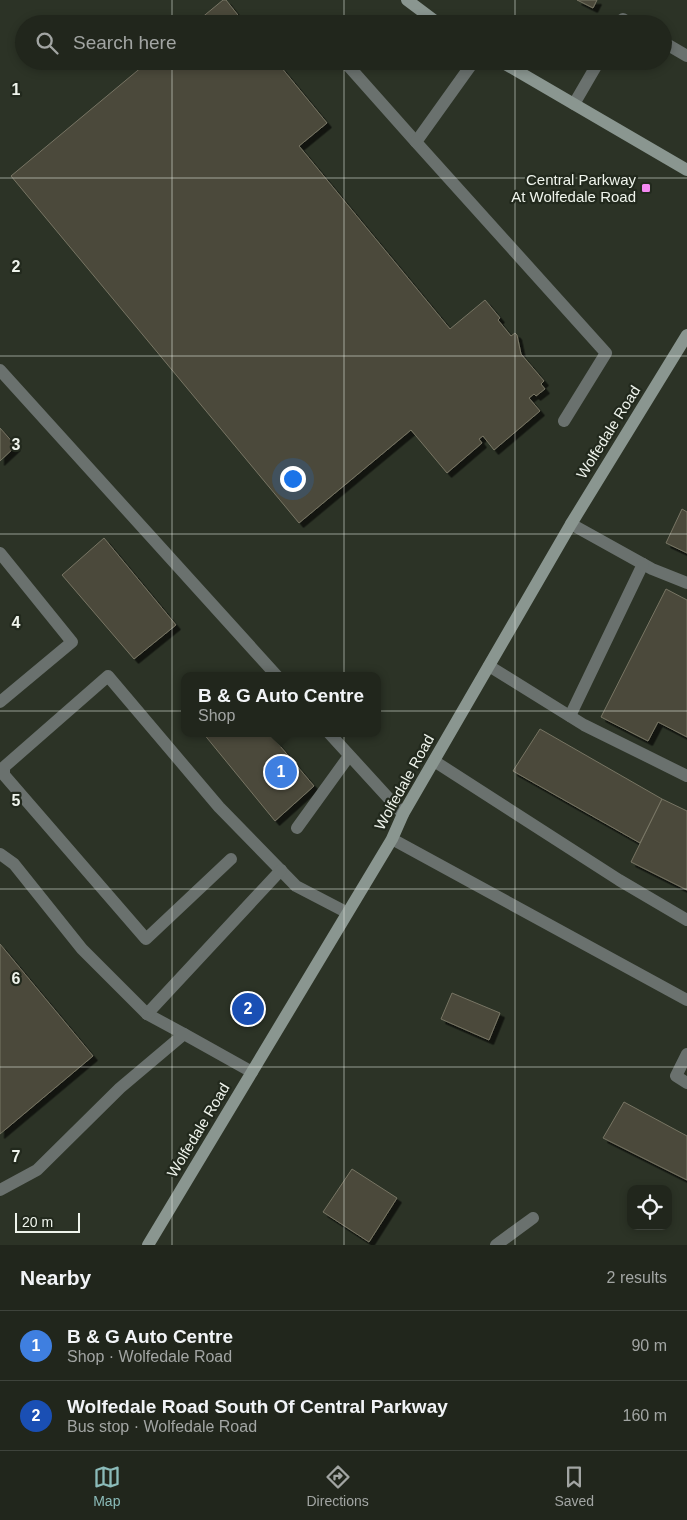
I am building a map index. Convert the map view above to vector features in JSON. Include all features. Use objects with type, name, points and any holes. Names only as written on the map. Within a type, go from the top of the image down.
[{"type":"street","points":[[407,0],[427,15]]},
{"type":"street","points":[[515,70],[687,170]]},
{"type":"street","name":"Wolfedale Road","points":[[148,1245],[392,838],[403,814],[571,524],[687,335]]},
{"type":"lane","points":[[672,47],[687,56]]},
{"type":"lane","points":[[352,70],[606,353],[564,421]]},
{"type":"lane","points":[[416,142],[468,70]]},
{"type":"lane","points":[[574,104],[594,70]]},
{"type":"lane","points":[[0,370],[273,672]]},
{"type":"lane","points":[[571,524],[643,564],[687,584]]},
{"type":"lane","points":[[0,554],[72,642],[0,702]]},
{"type":"lane","points":[[570,716],[643,564]]},
{"type":"lane","points":[[490,666],[584,725],[687,776]]},
{"type":"lane","points":[[231,858],[146,939],[4,775],[4,767],[108,676],[219,807],[296,886],[346,912]]},
{"type":"lane","points":[[332,737],[403,814]]},
{"type":"lane","points":[[297,828],[349,756]]},
{"type":"lane","points":[[434,761],[619,880],[687,920]]},
{"type":"lane","points":[[392,838],[687,1000]]},
{"type":"lane","points":[[0,854],[14,864],[82,949],[147,1014],[252,1072]]},
{"type":"lane","points":[[147,1014],[281,870]]},
{"type":"lane","points":[[0,1190],[37,1170],[120,1088],[184,1034]]},
{"type":"lane","points":[[687,1054],[676,1076],[687,1083]]},
{"type":"lane","points":[[496,1245],[533,1218]]},
{"type":"building","points":[[223,0],[226,0],[238,15],[205,15]]},
{"type":"building","points":[[577,0],[597,0],[593,8]]},
{"type":"building","points":[[138,70],[283,70],[327,123],[299,146],[450,329],[485,300],[500,318],[498,320],[511,336],[515,333],[517,335],[521,354],[544,381],[541,384],[545,389],[536,396],[534,394],[529,398],[540,411],[494,450],[483,436],[479,439],[482,443],[447,473],[411,430],[299,523],[11,176]]},
{"type":"building","points":[[0,428],[16,446],[0,461]]},
{"type":"building","points":[[682,509],[687,512],[687,553],[666,543]]},
{"type":"building","points":[[104,538],[176,625],[134,659],[62,575]]},
{"type":"building","points":[[666,589],[687,600],[687,737],[658,722],[648,741],[601,717]]},
{"type":"building","points":[[540,729],[662,799],[640,843],[513,771]]},
{"type":"building","points":[[206,737],[272,737],[314,786],[275,821]]},
{"type":"building","points":[[662,799],[687,811],[687,890],[631,862]]},
{"type":"building","points":[[0,944],[93,1056],[0,1134]]},
{"type":"building","points":[[452,993],[500,1013],[489,1040],[441,1019]]},
{"type":"building","points":[[624,1102],[687,1136],[687,1180],[603,1138]]},
{"type":"building","points":[[352,1169],[397,1198],[369,1242],[323,1212]]},
{"type":"place","name":"Central Parkway At Wolfedale Road","points":[[646,188]]},
{"type":"place","name":"B & G Auto Centre","points":[[281,772]]},
{"type":"place","name":"Wolfedale Road South Of Central Parkway","points":[[248,1009]]}]
